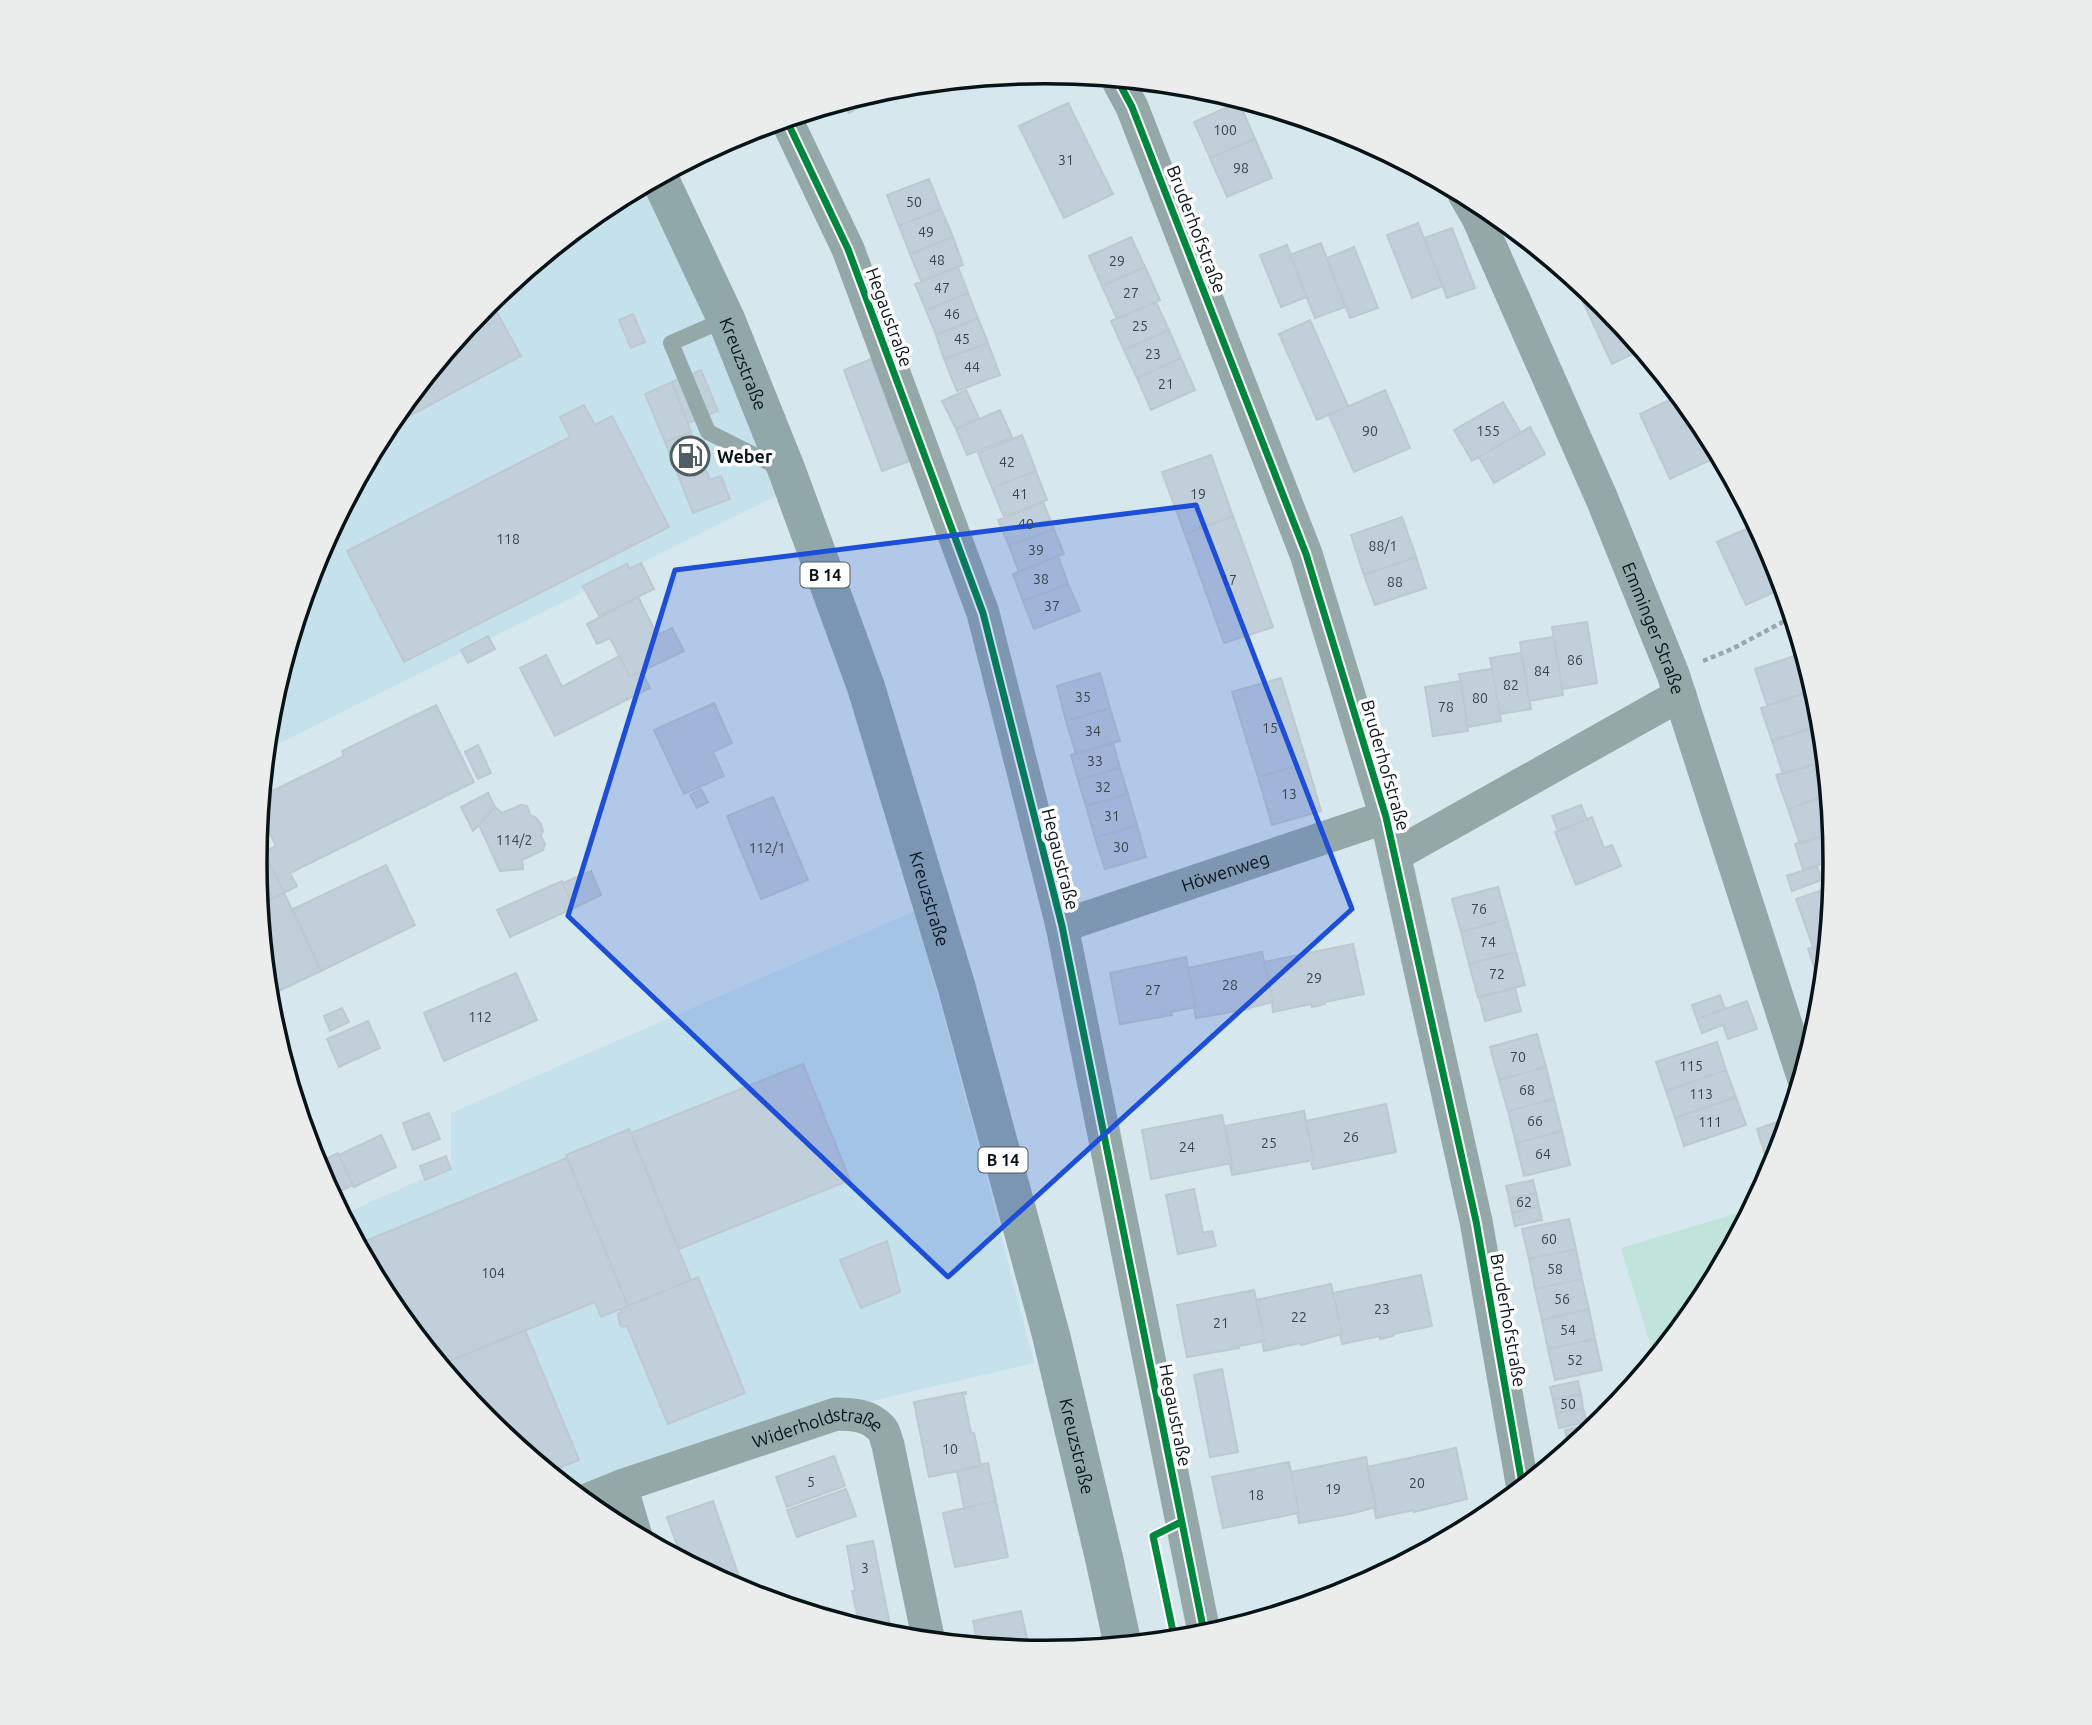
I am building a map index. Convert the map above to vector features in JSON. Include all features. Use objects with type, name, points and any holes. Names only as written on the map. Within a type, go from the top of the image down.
[{"type":"main road","name":"Kreuzstraße","points":[[663,185],[726,319],[787,471],[866,687],[956,985],[1051,1335],[1121,1637]]},
{"type":"street","name":"Bruderhofstraße","points":[[1122,88],[1132,107],[1306,554],[1386,817],[1476,1221],[1520,1480]]},
{"type":"street","name":"Hegaustraße","points":[[790,127],[848,249],[984,612],[1062,926],[1203,1625]]},
{"type":"street","name":"Emminger Straße","points":[[1475,212],[1602,499],[1674,674],[1798,1063]]},
{"type":"street","points":[[1395,855],[1680,695]]},
{"type":"street","name":"Höwenweg","points":[[1062,926],[1386,817]]},
{"type":"street","name":"Widerholdstraße","points":[[595,1497],[836,1414],[854,1413],[882,1429],[888,1445],[927,1631]]},
{"type":"street","points":[[621,1486],[632,1521]]},
{"type":"lane","points":[[726,319],[671,343],[708,432],[787,471]]},
{"type":"path","points":[[1732,649],[1786,620]]},
{"type":"highlighted area","points":[[1196,505],[1352,909],[948,1277],[568,916],[675,570]]},
{"type":"shaded area","points":[[650,192],[684,261],[778,495],[277,745],[294,661],[327,565],[372,473],[399,430],[428,389],[496,312],[572,245]]},
{"type":"shaded area","points":[[915,911],[1034,1363],[842,1408],[620,1478],[632,1522],[572,1480],[533,1448],[461,1376],[399,1295],[350,1211],[451,1166],[451,1113]]},
{"type":"green space","points":[[1741,1212],[1693,1295],[1652,1351],[1621,1248]]},
{"type":"building","points":[[1068,103],[1113,194],[1064,218],[1019,126]]},
{"type":"building","points":[[1229,107],[1242,110],[1255,139],[1210,158],[1194,122]]},
{"type":"building","points":[[1255,139],[1272,178],[1227,197],[1210,158]]},
{"type":"building","points":[[929,179],[941,209],[899,226],[887,195]]},
{"type":"building","points":[[941,209],[953,237],[910,254],[899,226]]},
{"type":"building","points":[[1418,223],[1443,286],[1412,298],[1387,235]]},
{"type":"building","points":[[1452,228],[1475,288],[1447,298],[1424,238]]},
{"type":"building","points":[[953,237],[963,265],[921,281],[910,254]]},
{"type":"building","points":[[1131,237],[1145,267],[1102,286],[1089,256]]},
{"type":"building","points":[[1321,243],[1345,307],[1315,318],[1290,255]]},
{"type":"building","points":[[1287,245],[1307,297],[1281,307],[1260,255]]},
{"type":"building","points":[[1354,247],[1378,308],[1350,318],[1327,258]]},
{"type":"building","points":[[958,267],[968,293],[926,310],[915,284]]},
{"type":"building","points":[[1145,267],[1160,300],[1117,319],[1102,286]]},
{"type":"building","points":[[968,293],[978,318],[936,335],[926,310]]},
{"type":"building","points":[[1156,302],[1169,330],[1124,350],[1111,321]]},
{"type":"building","points":[[1583,302],[1596,312],[1634,353],[1612,364]]},
{"type":"building","points":[[496,312],[521,356],[409,416],[461,349]]},
{"type":"building","points":[[633,314],[645,342],[631,348],[619,320]]},
{"type":"building","points":[[978,318],[988,343],[944,359],[936,335]]},
{"type":"building","points":[[1310,320],[1348,406],[1317,420],[1279,334]]},
{"type":"building","points":[[1169,330],[1181,358],[1137,378],[1124,350]]},
{"type":"building","points":[[988,343],[1000,375],[957,391],[944,359]]},
{"type":"building","points":[[1181,358],[1195,390],[1151,410],[1137,378]]},
{"type":"building","points":[[871,359],[910,461],[882,471],[844,370]]},
{"type":"building","points":[[701,370],[718,411],[688,423],[672,382]]},
{"type":"building","points":[[672,382],[691,432],[665,442],[645,394]]},
{"type":"building","points":[[966,390],[979,418],[956,429],[942,401]]},
{"type":"building","points":[[1385,390],[1410,448],[1354,472],[1329,415]]},
{"type":"building","points":[[1671,399],[1712,459],[1670,479],[1640,414]]},
{"type":"building","points":[[1503,402],[1521,433],[1472,461],[1454,430]]},
{"type":"building","points":[[584,405],[595,425],[612,416],[669,527],[404,662],[347,551],[570,437],[560,417]]},
{"type":"building","points":[[1000,410],[1012,437],[967,455],[956,429]]},
{"type":"building","points":[[1530,427],[1545,454],[1494,483],[1479,457]]},
{"type":"building","points":[[691,432],[710,480],[721,476],[730,499],[693,513],[665,442]]},
{"type":"building","points":[[1022,435],[1036,471],[992,488],[978,453]]},
{"type":"building","points":[[1211,455],[1233,516],[1185,534],[1162,472]]},
{"type":"building","points":[[1036,471],[1047,500],[1004,517],[992,488]]},
{"type":"building","points":[[1043,502],[1054,529],[1009,546],[998,520]]},
{"type":"building","points":[[1233,516],[1273,627],[1224,643],[1185,534]]},
{"type":"building","points":[[1402,517],[1416,557],[1364,575],[1351,535]]},
{"type":"building","points":[[1748,528],[1775,592],[1746,605],[1717,542]]},
{"type":"building","points":[[1054,529],[1064,554],[1019,572],[1009,546]]},
{"type":"building","points":[[1058,556],[1068,584],[1023,601],[1013,574]]},
{"type":"building","points":[[1416,557],[1426,588],[1375,605],[1364,575]]},
{"type":"building","points":[[641,563],[654,589],[599,616],[583,586],[627,564],[629,569]]},
{"type":"building","points":[[1068,584],[1080,611],[1034,629],[1023,601]]},
{"type":"building","points":[[638,597],[657,635],[672,628],[684,651],[630,677],[610,638],[597,644],[587,624]]},
{"type":"building","points":[[1587,622],[1597,683],[1562,689],[1552,627]]},
{"type":"building","points":[[488,636],[495,649],[468,663],[461,650]]},
{"type":"building","points":[[1554,637],[1563,695],[1529,701],[1520,642]]},
{"type":"building","points":[[1521,653],[1531,709],[1500,714],[1490,658]]},
{"type":"building","points":[[546,655],[562,687],[619,656],[630,677],[642,672],[650,688],[555,736],[520,668]]},
{"type":"building","points":[[1796,655],[1806,693],[1767,705],[1755,669]]},
{"type":"building","points":[[1492,669],[1501,721],[1468,727],[1459,674]]},
{"type":"building","points":[[1100,673],[1110,708],[1066,721],[1057,686]]},
{"type":"building","points":[[1281,678],[1307,763],[1258,777],[1232,692]]},
{"type":"building","points":[[1461,681],[1468,731],[1433,736],[1425,687]]},
{"type":"building","points":[[1806,693],[1813,727],[1772,741],[1761,708]]},
{"type":"building","points":[[714,703],[732,743],[713,752],[724,776],[684,794],[654,730]]},
{"type":"building","points":[[436,705],[474,782],[290,873],[297,886],[284,893],[267,858],[267,850],[276,846],[268,831],[271,792],[344,756],[342,751]]},
{"type":"building","points":[[1110,708],[1120,741],[1076,754],[1066,721]]},
{"type":"building","points":[[1813,727],[1818,763],[1783,774],[1772,741]]},
{"type":"building","points":[[1113,743],[1120,768],[1078,780],[1071,755]]},
{"type":"building","points":[[478,745],[491,773],[478,779],[465,752]]},
{"type":"building","points":[[1307,763],[1321,811],[1272,825],[1258,777]]},
{"type":"building","points":[[1818,763],[1822,797],[1788,809],[1776,775]]},
{"type":"building","points":[[1120,768],[1128,794],[1086,806],[1078,780]]},
{"type":"building","points":[[701,789],[708,802],[697,808],[690,795]]},
{"type":"building","points":[[488,793],[495,807],[473,831],[461,807]]},
{"type":"building","points":[[1128,794],[1137,825],[1095,838],[1086,806]]},
{"type":"building","points":[[773,797],[808,880],[761,899],[727,816]]},
{"type":"building","points":[[1822,797],[1823,836],[1800,844],[1788,809]]},
{"type":"building","points":[[521,805],[527,806],[531,816],[541,824],[541,836],[545,844],[543,850],[522,860],[523,869],[500,871],[479,825],[495,807],[502,813]]},
{"type":"building","points":[[1581,805],[1587,820],[1558,831],[1552,816]]},
{"type":"building","points":[[1592,817],[1604,848],[1612,845],[1621,866],[1576,885],[1555,832]]},
{"type":"building","points":[[1137,825],[1146,857],[1105,869],[1095,838]]},
{"type":"building","points":[[1823,835],[1824,863],[1803,870],[1795,844]]},
{"type":"building","points":[[267,858],[284,893],[269,900]]},
{"type":"building","points":[[386,865],[415,925],[321,971],[293,909]]},
{"type":"building","points":[[1817,866],[1822,880],[1792,891],[1787,876]]},
{"type":"building","points":[[591,871],[601,895],[574,908],[563,883]]},
{"type":"building","points":[[562,881],[574,908],[510,937],[497,910]]},
{"type":"building","points":[[1498,887],[1507,919],[1461,932],[1452,899]]},
{"type":"building","points":[[1823,890],[1820,945],[1813,947],[1796,899]]},
{"type":"building","points":[[284,893],[321,971],[278,991],[274,964],[269,900]]},
{"type":"building","points":[[1507,919],[1516,952],[1469,964],[1461,932]]},
{"type":"building","points":[[1353,944],[1364,994],[1312,1007],[1311,1004],[1273,1012],[1264,962]]},
{"type":"building","points":[[1820,945],[1816,974],[1808,949]]},
{"type":"building","points":[[1262,952],[1273,1002],[1196,1018],[1188,968]]},
{"type":"building","points":[[1516,952],[1525,985],[1478,997],[1469,964]]},
{"type":"building","points":[[1186,957],[1196,1007],[1171,1012],[1172,1015],[1120,1024],[1110,973]]},
{"type":"building","points":[[516,973],[537,1020],[444,1061],[424,1013]]},
{"type":"building","points":[[1515,988],[1521,1011],[1485,1021],[1479,997]]},
{"type":"building","points":[[1720,995],[1725,1009],[1697,1019],[1692,1005]]},
{"type":"building","points":[[1747,1001],[1757,1029],[1728,1039],[1723,1025],[1702,1033],[1697,1019]]},
{"type":"building","points":[[342,1008],[349,1022],[330,1031],[324,1016]]},
{"type":"building","points":[[368,1021],[380,1048],[339,1067],[327,1039]]},
{"type":"building","points":[[1537,1034],[1546,1067],[1499,1080],[1490,1047]]},
{"type":"building","points":[[1717,1042],[1726,1070],[1666,1091],[1656,1062]]},
{"type":"building","points":[[803,1064],[850,1180],[679,1249],[631,1133]]},
{"type":"building","points":[[1546,1067],[1554,1099],[1508,1111],[1499,1080]]},
{"type":"building","points":[[1726,1070],[1736,1097],[1675,1118],[1666,1091]]},
{"type":"building","points":[[1736,1097],[1746,1125],[1684,1146],[1675,1118]]},
{"type":"building","points":[[1554,1099],[1562,1131],[1516,1143],[1508,1111]]},
{"type":"building","points":[[1386,1104],[1396,1152],[1313,1169],[1311,1160],[1314,1160],[1306,1121]]},
{"type":"building","points":[[1304,1111],[1314,1160],[1232,1175],[1225,1126]]},
{"type":"building","points":[[429,1113],[440,1139],[413,1150],[403,1123]]},
{"type":"building","points":[[1222,1115],[1232,1163],[1151,1179],[1142,1130]]},
{"type":"building","points":[[1780,1121],[1766,1157],[1757,1129]]},
{"type":"building","points":[[629,1129],[691,1280],[628,1306],[566,1155]]},
{"type":"building","points":[[1562,1131],[1570,1165],[1524,1176],[1516,1143]]},
{"type":"building","points":[[381,1135],[396,1167],[354,1187],[339,1155]]},
{"type":"building","points":[[338,1153],[353,1185],[341,1191],[326,1159]]},
{"type":"building","points":[[446,1156],[451,1169],[425,1180],[420,1166]]},
{"type":"building","points":[[567,1158],[628,1306],[601,1317],[595,1302],[449,1361],[399,1295],[366,1241]]},
{"type":"building","points":[[1533,1180],[1536,1193],[1509,1199],[1506,1186]]},
{"type":"building","points":[[1194,1189],[1203,1233],[1212,1231],[1216,1246],[1178,1254],[1166,1195]]},
{"type":"building","points":[[1536,1193],[1539,1206],[1512,1213],[1509,1199]]},
{"type":"building","points":[[1539,1206],[1542,1220],[1515,1226],[1512,1213]]},
{"type":"building","points":[[1569,1219],[1576,1249],[1529,1259],[1522,1229]]},
{"type":"building","points":[[887,1241],[900,1292],[861,1308],[840,1260]]},
{"type":"building","points":[[1576,1249],[1582,1279],[1535,1289],[1529,1259]]},
{"type":"building","points":[[1421,1275],[1432,1326],[1380,1339],[1380,1336],[1342,1344],[1333,1293]]},
{"type":"building","points":[[698,1277],[745,1393],[668,1424],[627,1326],[620,1325],[618,1314],[622,1312],[621,1309]]},
{"type":"building","points":[[1582,1279],[1589,1309],[1542,1320],[1535,1289]]},
{"type":"building","points":[[1331,1284],[1342,1334],[1264,1351],[1262,1341],[1265,1341],[1256,1300]]},
{"type":"building","points":[[1254,1290],[1265,1341],[1187,1357],[1177,1305]]},
{"type":"building","points":[[1589,1309],[1595,1339],[1548,1349],[1542,1320]]},
{"type":"building","points":[[525,1330],[579,1460],[558,1468],[496,1413],[449,1361]]},
{"type":"building","points":[[1595,1339],[1602,1370],[1555,1380],[1548,1349]]},
{"type":"building","points":[[1222,1369],[1238,1452],[1210,1457],[1194,1375]]},
{"type":"building","points":[[1578,1381],[1581,1394],[1553,1400],[1550,1387]]},
{"type":"building","points":[[966,1392],[963,1394],[981,1466],[929,1477],[914,1402]]},
{"type":"building","points":[[1581,1394],[1583,1408],[1556,1414],[1553,1400]]},
{"type":"building","points":[[1583,1408],[1587,1422],[1559,1428],[1556,1414]]},
{"type":"building","points":[[1582,1426],[1567,1440],[1565,1430]]},
{"type":"building","points":[[1456,1448],[1467,1499],[1376,1518],[1367,1467]]},
{"type":"building","points":[[834,1456],[845,1486],[787,1507],[776,1477]]},
{"type":"building","points":[[1366,1457],[1376,1507],[1299,1523],[1291,1472]]},
{"type":"building","points":[[1289,1462],[1299,1513],[1223,1528],[1212,1477]]},
{"type":"building","points":[[988,1463],[996,1501],[964,1508],[957,1471]]},
{"type":"building","points":[[846,1489],[856,1516],[797,1537],[787,1510]]},
{"type":"building","points":[[713,1501],[740,1578],[678,1548],[667,1517]]},
{"type":"building","points":[[996,1501],[1008,1557],[955,1567],[943,1513]]},
{"type":"building","points":[[873,1541],[890,1625],[858,1617],[847,1546]]},
{"type":"building","points":[[1021,1611],[1027,1640],[976,1637],[973,1621]]},
{"type":"cycle path","points":[[1122,88],[1132,107],[1306,554],[1386,817],[1476,1221],[1521,1479]]},
{"type":"cycle path","points":[[790,127],[848,249],[983,613],[1062,926],[1203,1625]]},
{"type":"cycle path","points":[[1173,1630],[1153,1536],[1181,1522]]},
{"type":"place","name":"Weber","points":[[690,456]]}]
